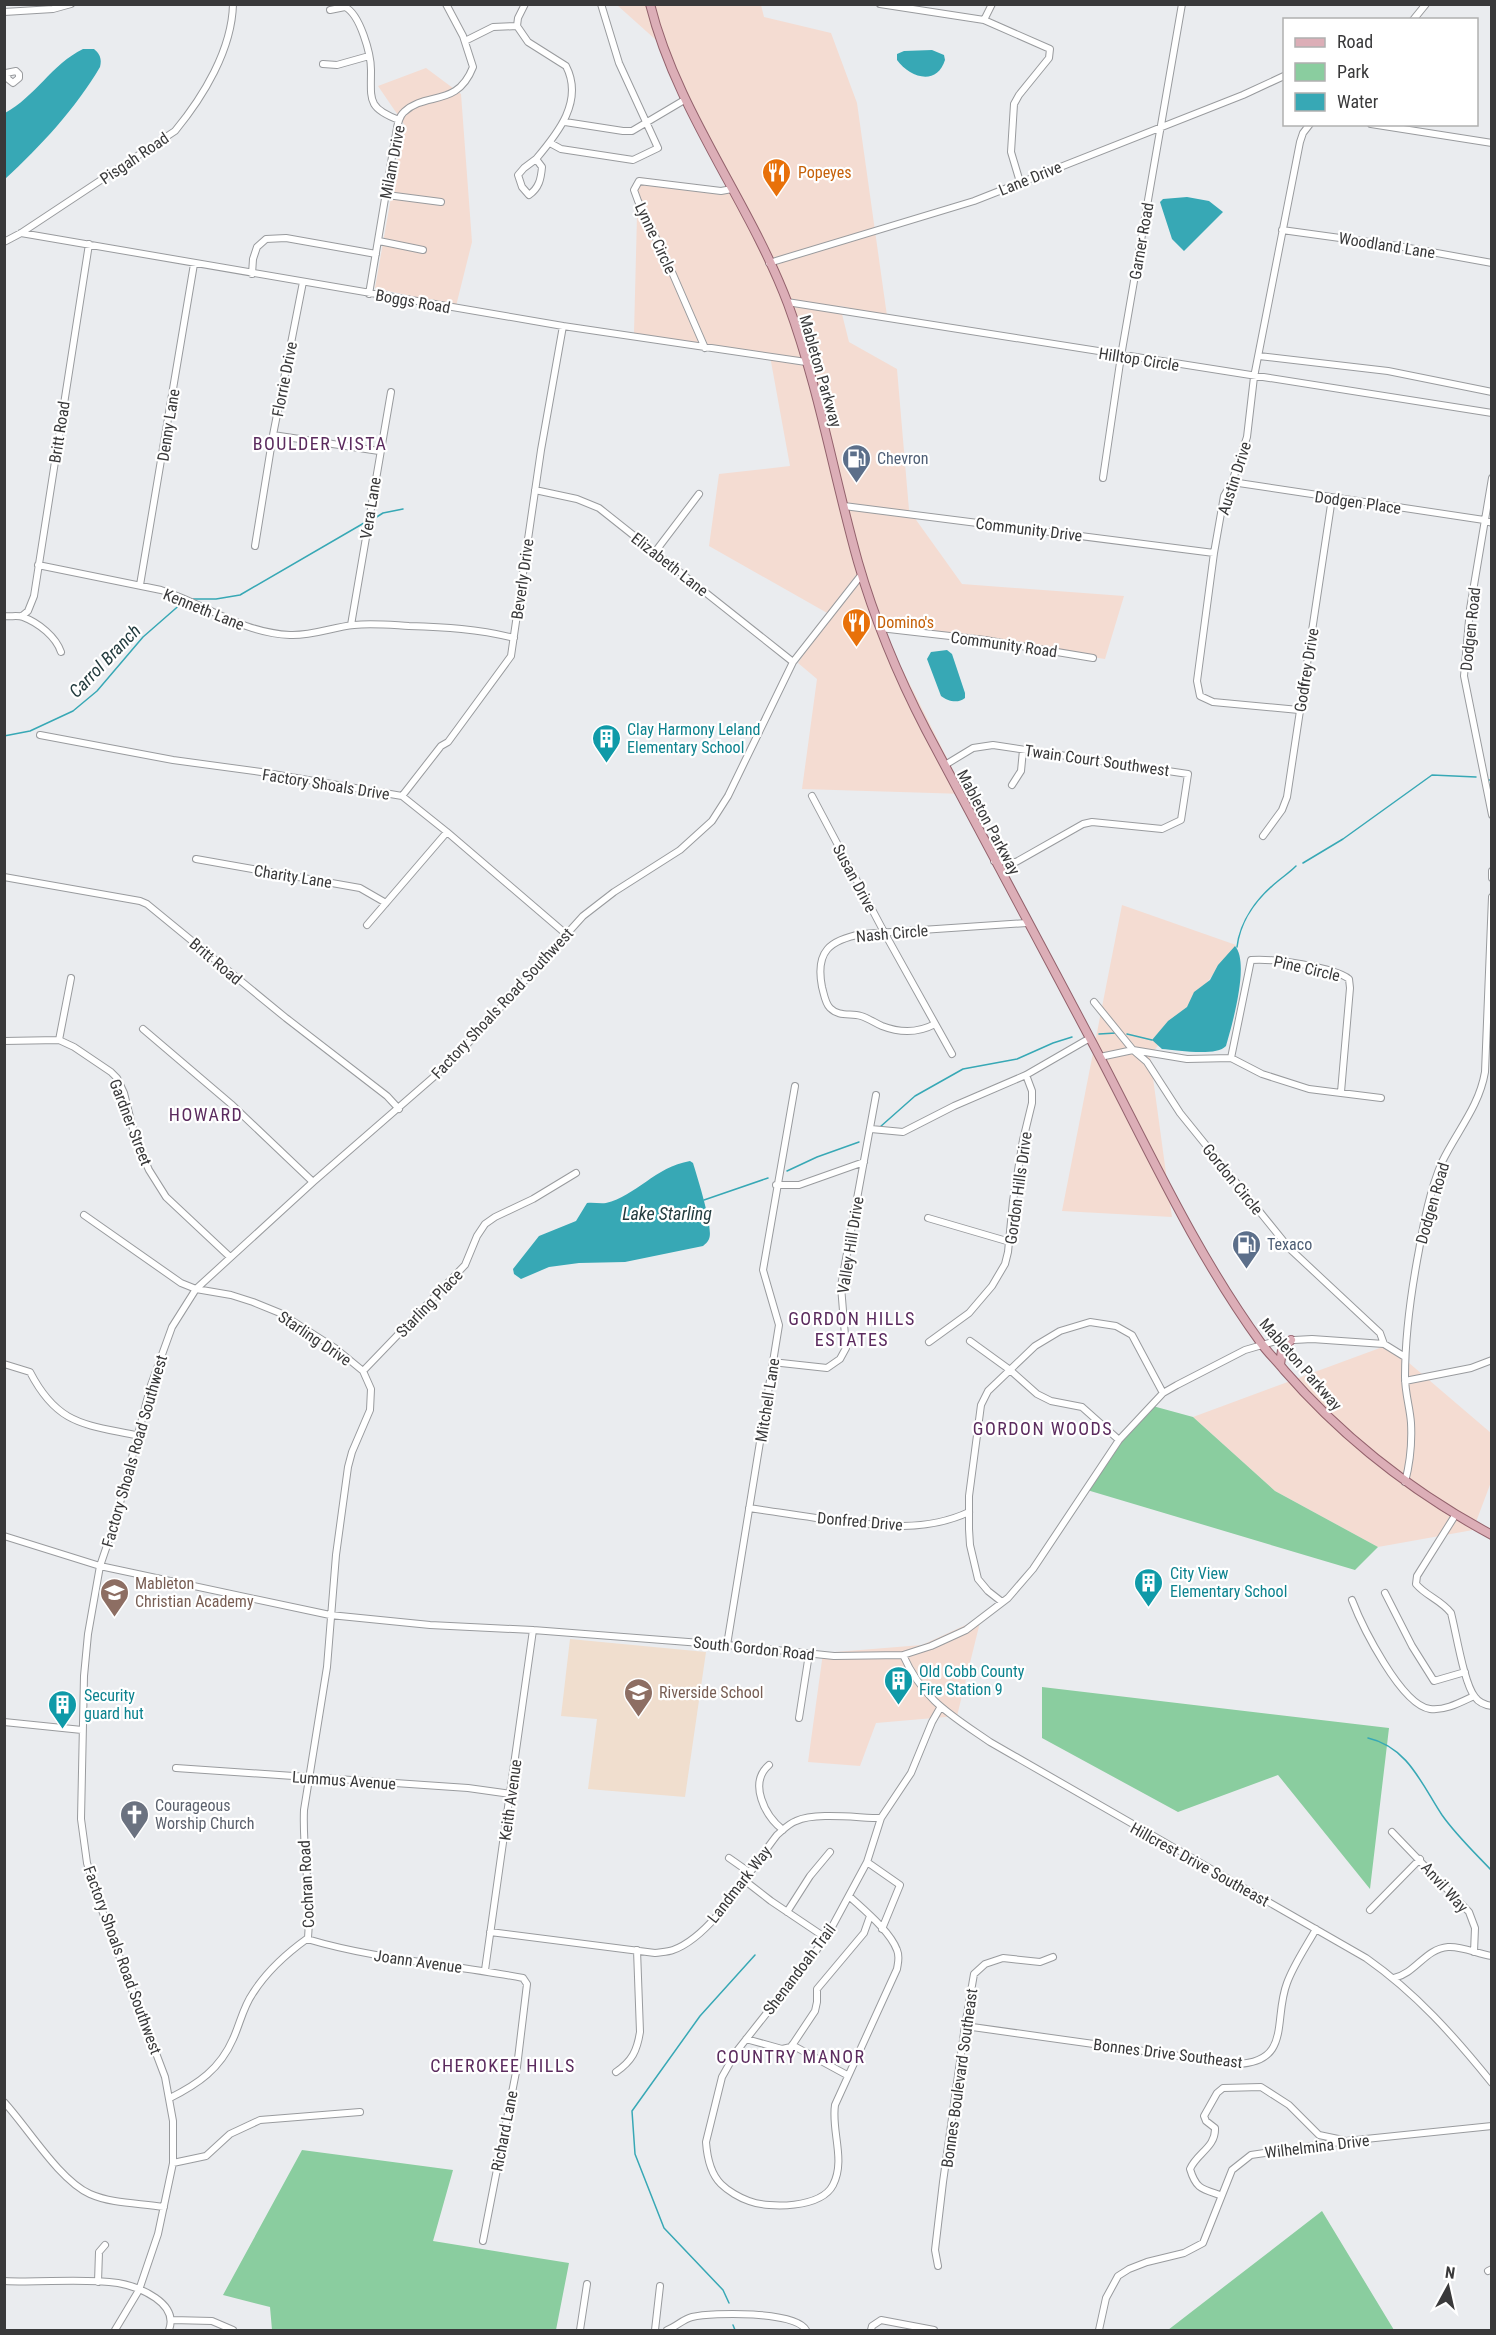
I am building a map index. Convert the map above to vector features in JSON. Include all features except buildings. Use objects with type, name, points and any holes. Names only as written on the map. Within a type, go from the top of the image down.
[{"type":"main road","name":"Mableton Parkway","points":[[650,4],[671,68],[787,302],[806,362],[862,574],[880,628],[910,699],[1212,1268],[1262,1345],[1344,1433],[1405,1482],[1491,1535]]},
{"type":"main road","points":[[1280,1365],[1282,1350],[1291,1340]]},
{"type":"street","points":[[4,12],[53,9],[71,4]]},
{"type":"street","name":"Pisgah Road","points":[[4,242],[175,131],[189,115],[210,81],[224,48],[232,18],[233,4]]},
{"type":"street","name":"Milam Drive","points":[[369,294],[399,120],[403,112],[412,107],[435,100],[461,87],[473,67],[465,41],[446,4]]},
{"type":"street","points":[[525,4],[517,26],[528,42],[566,66],[572,82],[571,99],[565,122],[536,159],[518,175],[529,195],[538,187],[541,176],[542,167],[536,159]]},
{"type":"street","points":[[550,143],[561,150],[633,160],[658,148],[619,63],[601,4]]},
{"type":"street","points":[[880,4],[984,20],[1050,49],[1049,58],[1014,104],[1011,152],[1020,182]]},
{"type":"street","points":[[984,20],[992,4]]},
{"type":"street","name":"Garner Road","points":[[1103,478],[1121,356],[1182,4]]},
{"type":"street","points":[[1415,18],[1426,4]]},
{"type":"street","points":[[330,10],[345,7],[354,14],[369,56],[370,91],[374,104],[386,115],[399,120]]},
{"type":"street","points":[[465,41],[493,27],[517,26]]},
{"type":"street","points":[[323,64],[337,65],[369,56]]},
{"type":"street","name":"Lane Drive","points":[[769,263],[942,212],[1243,95],[1283,76]]},
{"type":"street","points":[[565,122],[632,131],[686,99]]},
{"type":"street","name":"Austin Drive","points":[[1299,710],[1213,702],[1202,698],[1198,692],[1197,681],[1224,496],[1232,482],[1247,437],[1254,377],[1282,230],[1300,142],[1309,126]]},
{"type":"street","points":[[1384,126],[1491,143]]},
{"type":"street","name":"Lynne Circle","points":[[705,348],[634,190],[639,181],[721,190],[732,189]]},
{"type":"street","points":[[387,195],[441,202]]},
{"type":"street","name":"Woodland Lane","points":[[1282,230],[1398,246],[1491,263]]},
{"type":"street","name":"Boggs Road","points":[[21,233],[563,326],[806,362]]},
{"type":"street","points":[[252,274],[252,259],[257,247],[272,238],[286,238],[376,254]]},
{"type":"street","points":[[379,241],[423,250]]},
{"type":"street","name":"Britt Road","points":[[22,616],[28,610],[34,596],[89,244]]},
{"type":"street","name":"Denny Lane","points":[[140,585],[194,264]]},
{"type":"street","name":"Florrie Drive","points":[[255,546],[273,435],[303,282]]},
{"type":"street","name":"Hilltop Circle","points":[[787,302],[1491,413]]},
{"type":"street","name":"Beverly Drive","points":[[402,796],[485,693],[511,656],[535,490],[563,326]]},
{"type":"street","points":[[1259,356],[1388,371],[1491,392]]},
{"type":"street","name":"Vera Lane","points":[[351,625],[379,451],[391,392]]},
{"type":"street","points":[[273,435],[379,451]]},
{"type":"street","name":"Dodgen Road","points":[[1491,478],[1470,609],[1464,676],[1491,815]]},
{"type":"street","name":"Dodgen Place","points":[[1232,482],[1484,520],[1491,523]]},
{"type":"street","name":"Elizabeth Lane","points":[[535,490],[589,503],[613,518],[793,662]]},
{"type":"street","points":[[655,552],[699,494]]},
{"type":"street","name":"Godfrey Drive","points":[[1263,836],[1282,810],[1287,797],[1332,498]]},
{"type":"street","name":"Community Drive","points":[[844,506],[1214,553]]},
{"type":"street","name":"Kenneth Lane","points":[[38,565],[140,585],[181,596],[229,621],[267,632],[299,635],[351,625],[450,627],[491,632],[514,638]]},
{"type":"street","name":"Factory Shoals Road Southwest","points":[[115,2331],[139,2290],[151,2258],[173,2163],[173,2121],[162,2066],[100,1905],[87,1863],[81,1819],[82,1730],[88,1634],[100,1566],[115,1522],[157,1364],[172,1327],[196,1289],[313,1182],[452,1061],[583,916],[680,850],[712,821],[728,796],[793,662],[862,574]]},
{"type":"street","points":[[4,616],[22,616],[58,642],[61,652]]},
{"type":"street","name":"Community Road","points":[[880,628],[985,640],[1093,658]]},
{"type":"street","name":"Factory Shoals Drive","points":[[40,735],[173,760],[261,772],[402,796],[566,934]]},
{"type":"street","name":"Twain Court Southwest","points":[[945,765],[974,748],[986,745],[1188,774],[1181,820],[1174,824],[1162,829],[1092,822],[1083,824],[1021,860],[1011,863],[994,861]]},
{"type":"street","points":[[1012,785],[1021,771],[1023,750]]},
{"type":"street","name":"Susan Drive","points":[[812,796],[884,932],[952,1053]]},
{"type":"street","points":[[367,925],[447,832]]},
{"type":"street","name":"Charity Lane","points":[[196,860],[360,888],[386,903]]},
{"type":"street","points":[[1491,871],[1491,878]]},
{"type":"street","name":"Britt Road","points":[[4,877],[147,904],[277,1011],[387,1096],[399,1109]]},
{"type":"street","name":"Dodgen Road","points":[[1405,1482],[1409,1467],[1411,1422],[1405,1381],[1405,1357],[1411,1297],[1428,1205],[1443,1161],[1476,1104],[1485,1072],[1491,897]]},
{"type":"street","name":"Nash Circle","points":[[936,1024],[919,1031],[899,1030],[861,1016],[838,1014],[831,1009],[827,1004],[820,974],[823,956],[829,946],[840,939],[884,932],[1027,923]]},
{"type":"street","name":"Pine Circle","points":[[1231,1058],[1251,960],[1265,959],[1334,972],[1348,979],[1350,988],[1341,1092]]},
{"type":"street","points":[[59,1040],[71,978]]},
{"type":"street","name":"Gordon Circle","points":[[1094,1002],[1133,1050],[1147,1062],[1180,1113],[1289,1248],[1380,1332],[1384,1344]]},
{"type":"street","points":[[143,1029],[231,1104],[313,1182]]},
{"type":"street","points":[[871,1129],[903,1132],[954,1106],[1026,1075],[1090,1038]]},
{"type":"street","name":"Gardner Street","points":[[4,1041],[59,1040],[94,1059],[117,1078],[124,1093],[136,1141],[149,1170],[166,1197],[230,1257]]},
{"type":"street","points":[[1100,1057],[1133,1050],[1187,1059],[1231,1058],[1262,1074],[1309,1089],[1381,1098]]},
{"type":"street","points":[[1485,1072],[1491,1063]]},
{"type":"street","name":"Gordon Hills Drive","points":[[929,1342],[969,1312],[992,1286],[1005,1264],[1010,1242],[1013,1201],[1032,1104],[1032,1092],[1026,1075]]},
{"type":"street","name":"Mitchell Lane","points":[[727,1645],[779,1325],[763,1270],[795,1086]]},
{"type":"street","name":"Valley Hill Drive","points":[[772,1362],[827,1368],[844,1353],[846,1338],[841,1286],[876,1095]]},
{"type":"street","points":[[776,1185],[799,1185],[864,1162]]},
{"type":"street","name":"Starling Place","points":[[363,1371],[465,1265],[477,1236],[485,1224],[576,1173]]},
{"type":"street","name":"Starling Drive","points":[[84,1215],[181,1283],[196,1289],[231,1295],[266,1306],[318,1337],[363,1371],[370,1389],[371,1403],[348,1467],[330,1615]]},
{"type":"street","points":[[928,1218],[1010,1242]]},
{"type":"street","points":[[1002,1602],[978,1579],[970,1545],[969,1512],[981,1405],[988,1391],[1048,1336],[1090,1322],[1106,1323],[1126,1330],[1163,1393]]},
{"type":"street","name":"South Gordon Road","points":[[4,1536],[100,1566],[330,1615],[430,1625],[533,1630],[727,1645],[809,1654],[853,1657],[903,1655],[931,1646],[966,1630],[1022,1583],[1119,1440],[1163,1393],[1245,1350],[1262,1345],[1291,1340],[1384,1344]]},
{"type":"street","points":[[969,1341],[1010,1370],[1043,1398],[1082,1407],[1119,1440]]},
{"type":"street","points":[[1384,1344],[1405,1357]]},
{"type":"street","points":[[1405,1381],[1471,1368],[1491,1360]]},
{"type":"street","points":[[4,1364],[30,1372],[44,1395],[67,1417],[139,1436]]},
{"type":"street","name":"Donfred Drive","points":[[749,1508],[858,1524],[896,1527],[934,1522],[969,1512]]},
{"type":"street","points":[[1456,1514],[1417,1576],[1416,1584],[1451,1613],[1465,1672],[1474,1696],[1482,1704],[1491,1707]]},
{"type":"street","points":[[1386,1593],[1412,1646],[1434,1681],[1465,1672]]},
{"type":"street","points":[[1352,1600],[1362,1626],[1387,1667],[1417,1705],[1428,1709],[1438,1709],[1474,1696]]},
{"type":"street","name":"Cochran Road","points":[[170,2098],[196,2085],[221,2061],[253,1992],[276,1964],[297,1944],[307,1939],[309,1900],[303,1828],[308,1777],[327,1668],[330,1615]]},
{"type":"street","name":"Keith Avenue","points":[[485,1970],[533,1630]]},
{"type":"street","points":[[799,1718],[809,1654]]},
{"type":"street","name":"Hillcrest Drive Southeast","points":[[903,1655],[924,1691],[940,1708],[990,1742],[1366,1958],[1394,1978],[1454,2036],[1491,2083]]},
{"type":"street","name":"Shenandoah Trail","points":[[849,1896],[882,1929],[897,1948],[899,1958],[897,1969],[838,2095],[833,2120],[839,2172],[832,2188],[819,2199],[792,2205],[770,2205],[747,2200],[720,2184],[707,2151],[706,2142],[722,2076],[736,2052],[772,2003],[826,1938],[867,1862],[881,1818],[911,1773],[940,1708]]},
{"type":"street","points":[[4,1722],[82,1730]]},
{"type":"street","points":[[769,1765],[759,1782],[763,1805],[775,1824],[783,1830]]},
{"type":"street","name":"Lummus Avenue","points":[[176,1768],[468,1788],[511,1794]]},
{"type":"street","name":"Landmark Way","points":[[490,1932],[637,1950],[672,1951],[684,1945],[712,1922],[783,1830],[798,1820],[819,1817],[881,1818]]},
{"type":"street","name":"Anvil Way","points":[[1392,1832],[1469,1912],[1475,1928],[1474,1952]]},
{"type":"street","points":[[787,1912],[810,1876],[830,1852]]},
{"type":"street","points":[[729,1858],[749,1872]]},
{"type":"street","points":[[1370,1911],[1420,1859]]},
{"type":"street","points":[[867,1862],[900,1885],[882,1929]]},
{"type":"street","points":[[744,1880],[826,1938]]},
{"type":"street","name":"Shenandoah Trail","points":[[792,2045],[815,2011],[817,1989],[864,1933],[870,1916]]},
{"type":"street","name":"Bonnes Drive Southeast","points":[[965,2026],[1250,2064],[1264,2058],[1274,2049],[1280,2031],[1286,1986],[1316,1929]]},
{"type":"street","name":"Joann Avenue","points":[[307,1939],[343,1950],[485,1970],[523,1978],[527,1984]]},
{"type":"street","points":[[1394,1978],[1413,1970],[1424,1958],[1438,1950],[1454,1947],[1491,1956]]},
{"type":"street","points":[[616,2072],[635,2054],[640,2032],[637,1950]]},
{"type":"street","name":"Bonnes Boulevard Southeast","points":[[938,2266],[935,2250],[974,1974],[985,1964],[1003,1958],[1041,1962],[1053,1957]]},
{"type":"street","name":"Richard Lane","points":[[483,2241],[517,2067],[527,1984]]},
{"type":"street","points":[[746,2039],[782,2049],[787,2049],[792,2045],[847,2075]]},
{"type":"street","points":[[1221,2195],[1200,2188],[1193,2179],[1190,2169],[1209,2147],[1215,2135],[1215,2128],[1203,2116],[1217,2093],[1223,2088],[1247,2086],[1265,2088],[1289,2105],[1320,2135],[1346,2141]]},
{"type":"street","points":[[4,2102],[24,2128],[78,2186],[103,2198],[164,2207]]},
{"type":"street","points":[[173,2163],[206,2156],[230,2134],[260,2120],[360,2112]]},
{"type":"street","name":"Wilhelmina Drive","points":[[1099,2331],[1107,2298],[1118,2276],[1138,2266],[1184,2253],[1203,2243],[1232,2170],[1251,2155],[1346,2141],[1491,2126]]},
{"type":"street","points":[[98,2282],[99,2252],[105,2245]]},
{"type":"street","points":[[4,2281],[118,2283],[139,2290],[163,2303],[172,2320],[169,2331]]},
{"type":"street","points":[[580,2331],[587,2284]]},
{"type":"street","points":[[655,2331],[660,2286]]},
{"type":"street","points":[[667,2331],[694,2316],[725,2314],[783,2317],[798,2322],[806,2331]]},
{"type":"street","points":[[172,2320],[212,2321],[233,2331]]},
{"type":"street","points":[[871,2331],[872,2326],[881,2320],[933,2331]]},
{"type":"shaded area","points":[[617,5],[761,5],[764,17],[831,33],[857,103],[887,316],[840,306],[849,342],[897,369],[909,510],[962,584],[1124,596],[1105,659],[880,625],[965,794],[802,789],[817,679],[798,663],[829,614],[709,546],[719,474],[790,466],[770,356],[634,333],[638,177],[736,190],[656,40]]},
{"type":"shaded area","points":[[426,68],[461,94],[472,242],[456,306],[375,288],[404,124],[378,86]]},
{"type":"shaded area","points":[[1122,905],[1236,945],[1150,1056],[1172,1217],[1062,1211]]},
{"type":"shaded area","points":[[1388,1345],[1491,1433],[1491,1482],[1473,1530],[1378,1547],[1275,1491],[1193,1417]]},
{"type":"shaded area","points":[[981,1618],[957,1716],[876,1723],[860,1766],[808,1762],[823,1653],[922,1645]]},
{"type":"shaded area","name":"Riverside School","points":[[570,1639],[706,1652],[685,1797],[588,1789],[597,1719],[561,1716]]},
{"type":"green space","points":[[1149,1405],[1193,1417],[1275,1491],[1378,1547],[1355,1570],[1087,1490]]},
{"type":"green space","points":[[1042,1687],[1389,1728],[1370,1889],[1278,1775],[1178,1812],[1042,1738]]},
{"type":"green space","points":[[302,2150],[453,2170],[433,2241],[569,2263],[556,2330],[272,2330],[270,2307],[223,2295]]},
{"type":"green space","points":[[1322,2211],[1394,2330],[1168,2330]]},
{"type":"water","points":[[83,49],[96,51],[101,59],[100,67],[57,126],[5,179],[5,113],[16,106],[62,63]]},
{"type":"water","points":[[932,50],[944,55],[945,60],[936,74],[930,76],[916,75],[897,60],[897,54],[904,51]]},
{"type":"water","points":[[1187,197],[1209,201],[1223,212],[1184,251],[1172,239],[1160,202],[1163,199]]},
{"type":"water","points":[[947,650],[952,654],[965,693],[965,698],[959,701],[941,696],[927,659],[931,652]]},
{"type":"water","points":[[1235,946],[1241,966],[1240,980],[1226,1046],[1205,1052],[1162,1049],[1152,1040],[1168,1021],[1187,1007],[1194,992],[1210,980],[1218,965]]},
{"type":"water","name":"Lake Starling","points":[[690,1161],[693,1163],[698,1179],[709,1225],[709,1239],[703,1246],[625,1262],[579,1263],[549,1267],[521,1279],[514,1274],[513,1269],[539,1236],[576,1221],[587,1203],[606,1203],[617,1199],[666,1169]]},
{"type":"waterway","points":[[375,518],[383,513],[403,509]]},
{"type":"waterway","points":[[193,599],[216,599],[240,595],[364,523]]},
{"type":"waterway","name":"Carrol Branch","points":[[4,736],[30,731],[73,711],[97,691],[143,637],[183,602]]},
{"type":"waterway","points":[[1303,863],[1343,839],[1432,775],[1476,777]]},
{"type":"waterway","points":[[1237,947],[1242,928],[1257,902],[1296,866]]},
{"type":"waterway","points":[[1099,1034],[1116,1033]]},
{"type":"waterway","points":[[1127,1034],[1152,1040]]},
{"type":"waterway","points":[[880,1127],[915,1096],[963,1069],[1017,1059],[1072,1037]]},
{"type":"waterway","points":[[787,1171],[859,1142]]},
{"type":"waterway","points":[[704,1200],[768,1178]]},
{"type":"waterway","points":[[1368,1738],[1382,1743],[1404,1758],[1447,1822],[1492,1871]]},
{"type":"waterway","points":[[729,2303],[723,2290],[664,2228],[635,2154],[632,2111],[700,2016],[755,1955]]},
{"type":"waterway","points":[[733,2325],[735,2330]]},
{"type":"place","name":"Popeyes","points":[[777,198]]},
{"type":"place","name":"Chevron","points":[[856,484]]},
{"type":"place","name":"Domino's","points":[[856,648]]},
{"type":"place","name":"Clay Harmony Leland Elementary School","points":[[606,764]]},
{"type":"place","name":"Texaco","points":[[1246,1270]]},
{"type":"place","name":"City View Elementary School","points":[[1149,1608]]},
{"type":"place","name":"Mableton Christian Academy","points":[[114,1618]]},
{"type":"place","name":"Old Cobb County Fire Station 9","points":[[898,1706]]},
{"type":"place","name":"Riverside School","points":[[638,1718]]},
{"type":"place","name":"Security guard hut","points":[[63,1730]]},
{"type":"place","name":"Courageous Worship Church","points":[[134,1840]]},
{"type":"district","name":"BOULDER VISTA","points":[[320,444]]},
{"type":"district","name":"HOWARD","points":[[206,1115]]},
{"type":"district","name":"GORDON HILLS ESTATES","points":[[852,1329]]},
{"type":"district","name":"GORDON WOODS","points":[[1043,1429]]},
{"type":"district","name":"COUNTRY MANOR","points":[[791,2057]]},
{"type":"district","name":"CHEROKEE HILLS","points":[[503,2066]]}]
